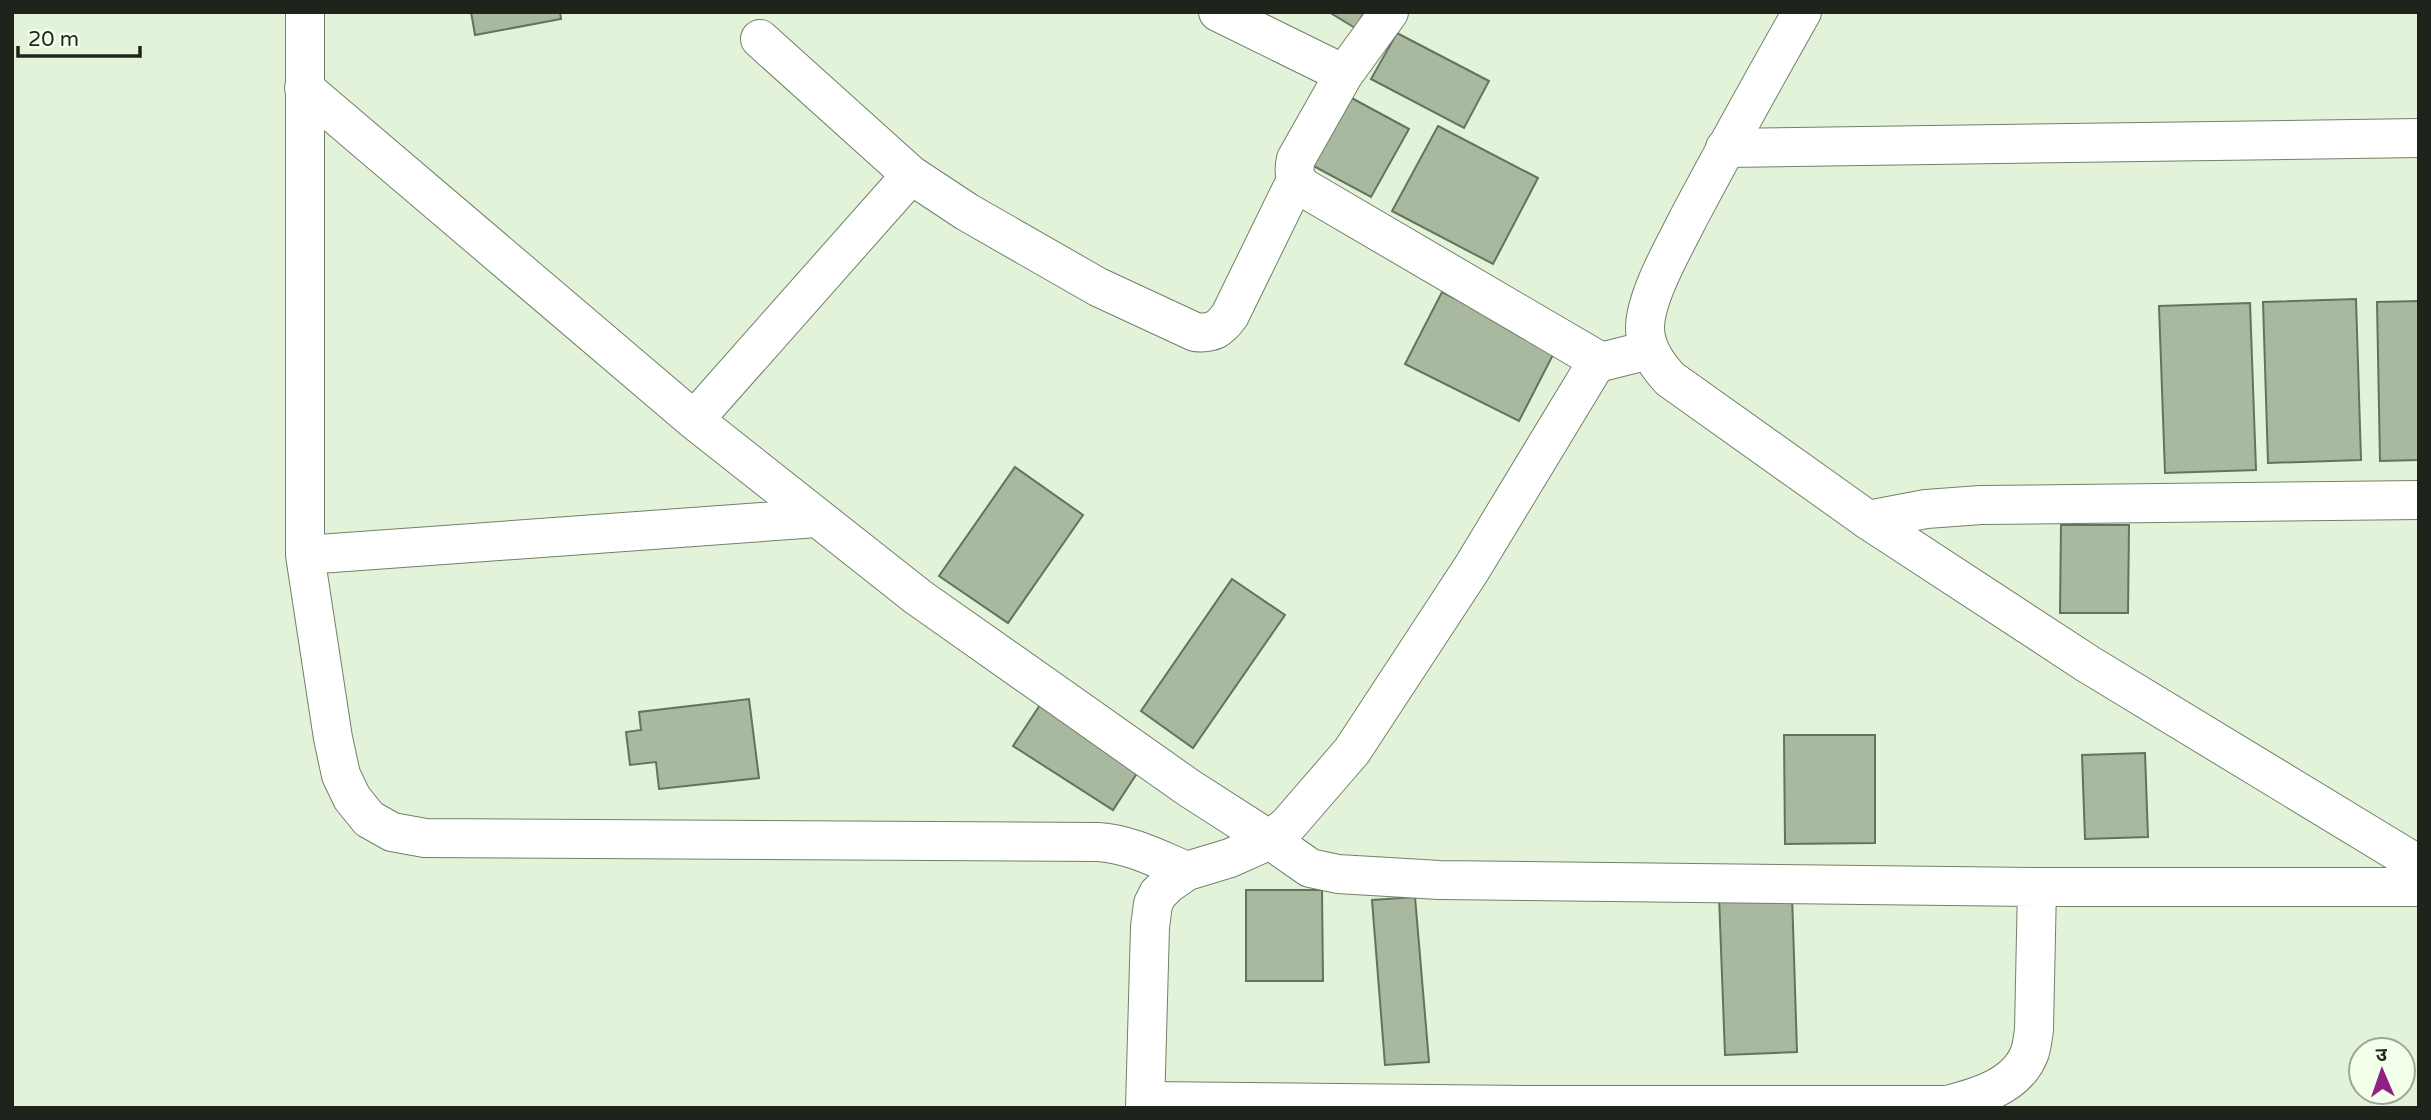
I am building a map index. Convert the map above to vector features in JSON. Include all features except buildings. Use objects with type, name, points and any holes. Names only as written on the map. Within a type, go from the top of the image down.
[{"type":"street","points":[[305,12],[305,555],[341,775],[352,798],[369,819],[392,832],[425,838],[1117,843],[1187,871]]},
{"type":"street","points":[[1218,12],[1344,74]]},
{"type":"street","points":[[1389,12],[1344,74],[1296,159],[1296,180],[1304,188],[1601,362]]},
{"type":"street","points":[[1802,12],[1725,148],[1665,264],[1653,294],[1645,327],[1649,350],[1659,367],[1670,379],[1867,520],[2088,664],[2419,865]]},
{"type":"street","points":[[761,39],[911,175],[967,212],[1098,287],[1195,332],[1208,333],[1221,328],[1230,315],[1296,180]]},
{"type":"street","points":[[304,88],[694,420],[918,597],[1189,788],[1310,868],[1351,875],[1439,880],[2037,887],[2419,887]]},
{"type":"street","points":[[1725,148],[2419,138]]},
{"type":"street","points":[[694,420],[911,175]]},
{"type":"street","points":[[1649,350],[1601,362],[1591,370],[1472,568],[1352,751],[1288,825],[1270,840],[1230,858],[1187,871],[1158,894],[1153,904],[1150,927],[1146,1105],[1947,1105],[1976,1097],[2004,1083],[2020,1070],[2030,1052],[2034,1030],[2037,887]]},
{"type":"street","points":[[1867,520],[1926,509],[1981,505],[2419,500]]},
{"type":"street","points":[[305,555],[817,518]]}]
